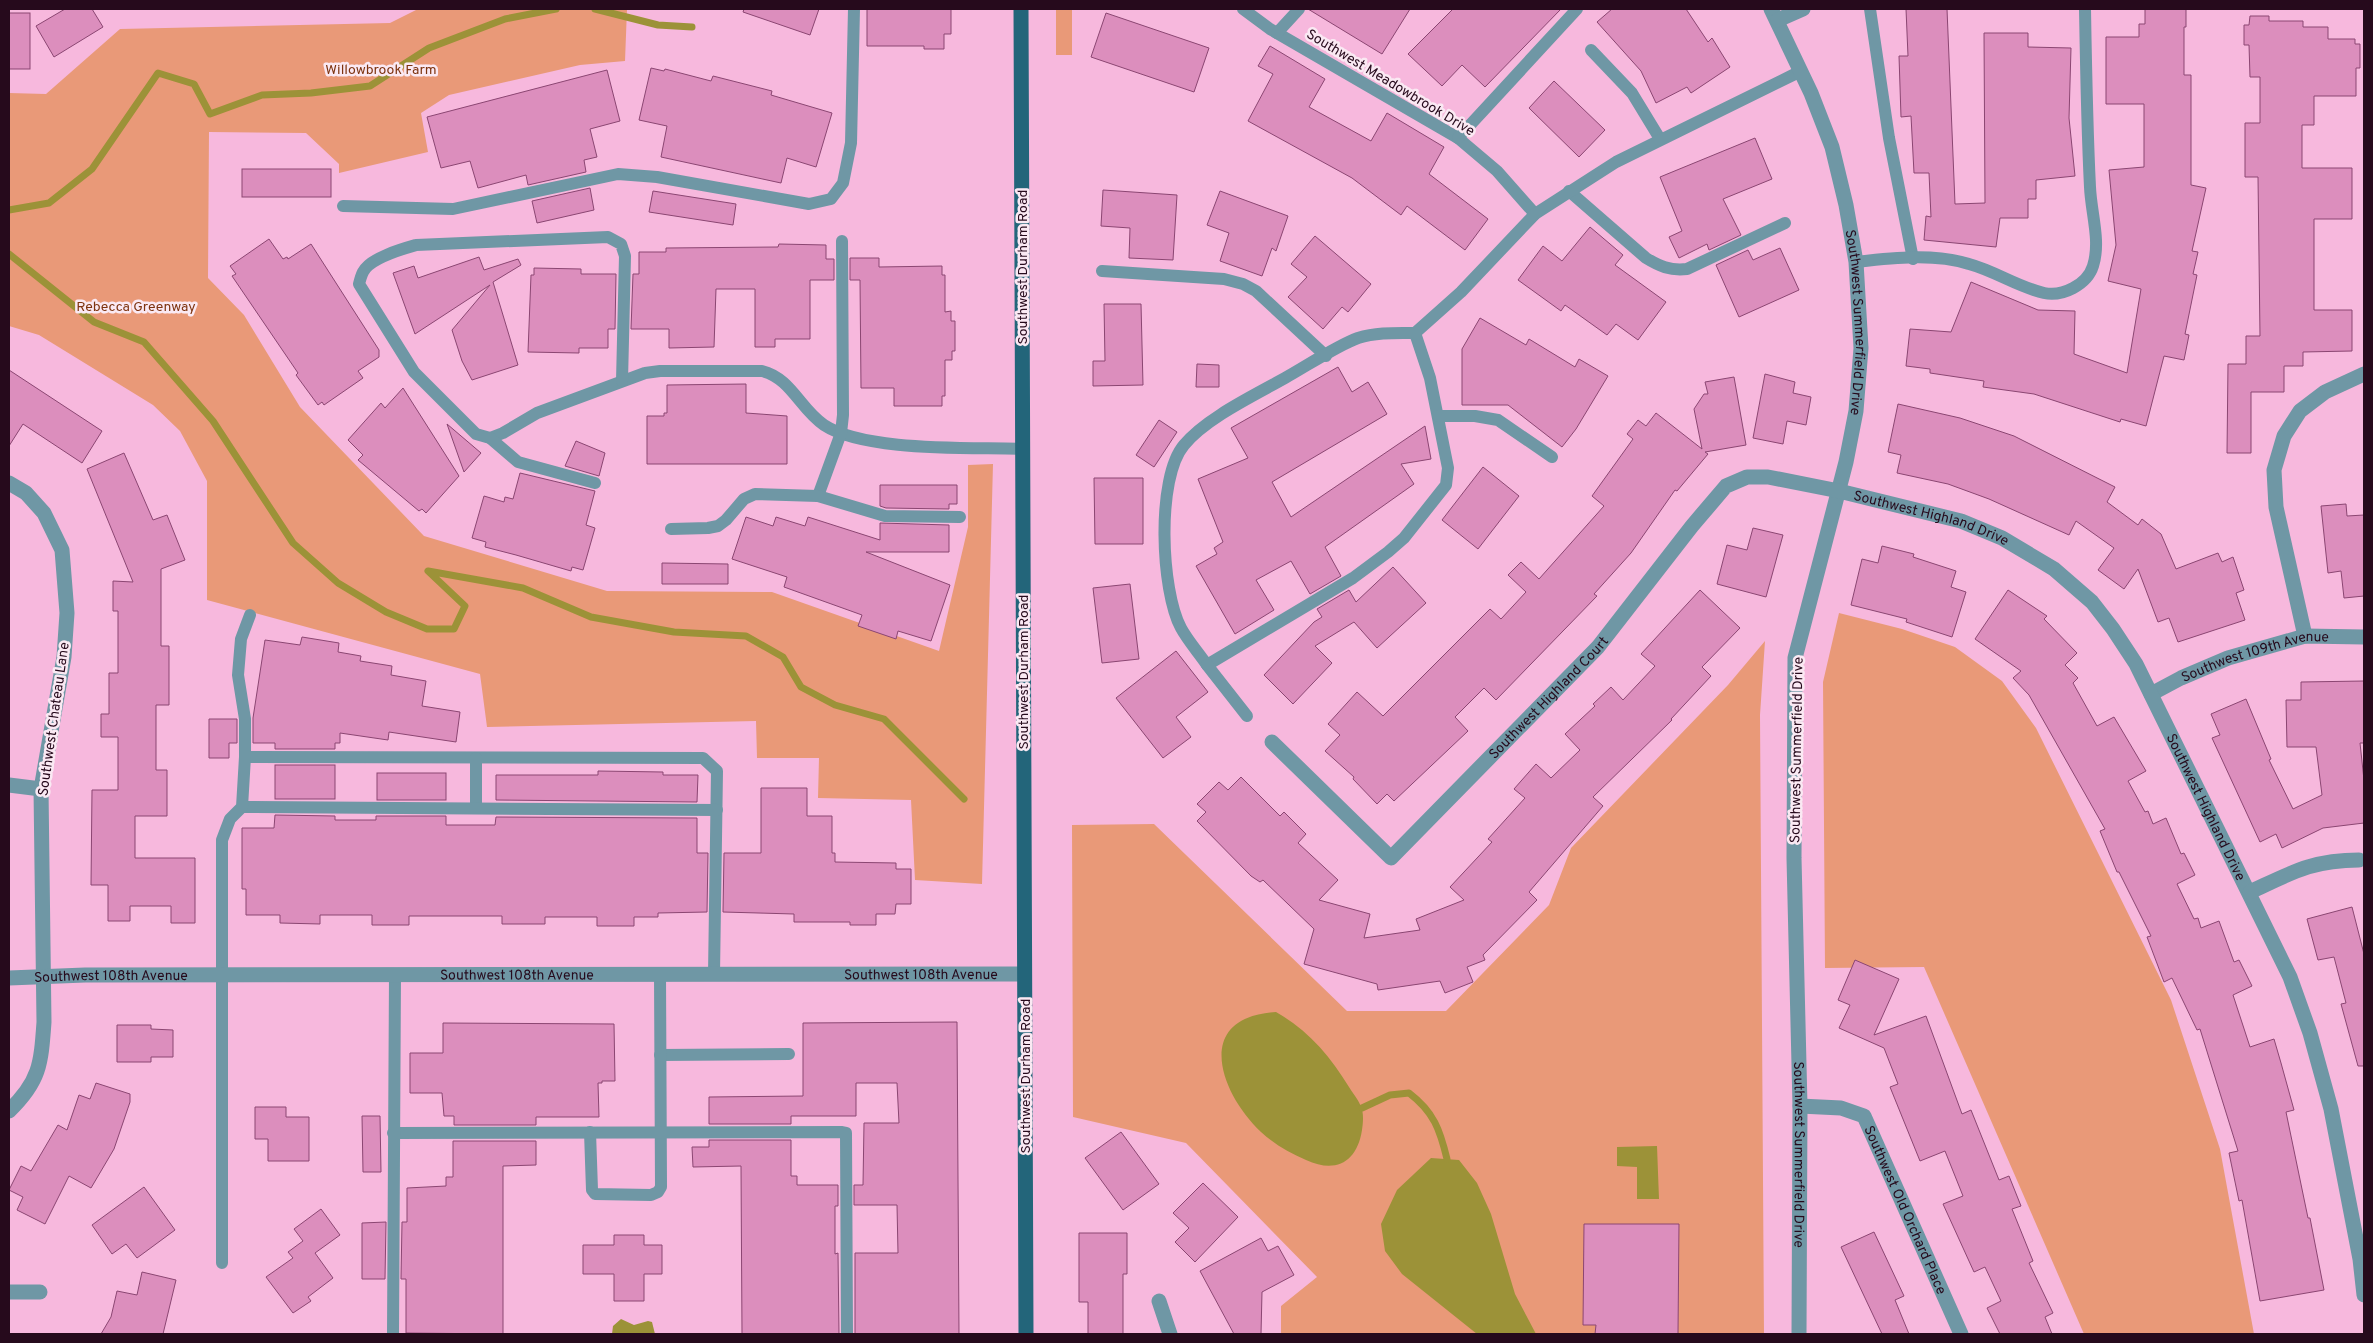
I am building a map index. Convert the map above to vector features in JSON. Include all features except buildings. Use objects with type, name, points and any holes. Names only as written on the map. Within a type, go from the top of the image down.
[{"type":"main road","name":"Southwest Durham Road","points":[[1021,9],[1026,1334]]},
{"type":"street","points":[[1774,14],[1803,9]]},
{"type":"street","name":"Southwest Summerfield Drive","points":[[1774,14],[1832,147],[1846,204],[1856,262],[1861,348],[1856,411],[1839,490],[1795,658],[1794,888],[1800,1106],[1799,1334]]},
{"type":"street","points":[[2305,636],[2276,507],[2274,470],[2284,436],[2300,411],[2325,392],[2364,374]]},
{"type":"street","name":"Southwest Highland Court","points":[[1272,742],[1391,858],[1598,648],[1692,526],[1726,486],[1748,477],[1768,477],[1839,490]]},
{"type":"street","name":"Southwest Chateau Lane","points":[[9,483],[26,493],[44,513],[62,550],[67,613],[64,657],[41,789],[44,1022],[42,1049],[37,1072],[26,1094],[9,1111]]},
{"type":"street","name":"Southwest Highland Drive","points":[[1839,490],[1961,521],[2002,538],[2034,555],[2054,569],[2092,602],[2136,664],[2250,892],[2290,977],[2310,1033],[2331,1109],[2360,1259],[2364,1295]]},
{"type":"street","name":"Southwest 109th Avenue","points":[[2152,694],[2181,678],[2228,658],[2305,636],[2364,636]]},
{"type":"street","points":[[9,785],[41,789]]},
{"type":"street","points":[[2250,892],[2301,868],[2320,862],[2359,860]]},
{"type":"street","name":"Southwest 108th Avenue","points":[[9,978],[660,973],[1024,974]]},
{"type":"street","name":"Southwest Old Orchard Place","points":[[1800,1106],[1841,1108],[1864,1116],[1961,1334]]},
{"type":"street","points":[[9,1292],[40,1292]]},
{"type":"street","points":[[1159,1301],[1170,1334]]},
{"type":"lane","points":[[343,206],[453,209],[618,174],[657,177],[809,204],[832,199],[842,183],[851,143],[854,9]]},
{"type":"lane","name":"Southwest Meadowbrook Drive","points":[[1243,9],[1277,33],[1458,138],[1497,171],[1535,214]]},
{"type":"lane","points":[[1277,33],[1299,9]]},
{"type":"lane","points":[[1458,138],[1577,9]]},
{"type":"lane","points":[[1870,9],[1889,138],[1913,259]]},
{"type":"lane","points":[[1856,262],[1913,259],[1950,260],[1970,264],[2045,293],[2071,289],[2082,283],[2093,268],[2097,246],[2090,190],[2085,9]]},
{"type":"lane","points":[[1591,50],[1632,93],[1660,139]]},
{"type":"lane","points":[[1247,716],[1181,628],[1172,606],[1165,524],[1169,477],[1184,445],[1230,409],[1357,338],[1383,333],[1415,333],[1461,292],[1535,214],[1616,162],[1800,71]]},
{"type":"lane","points":[[1569,191],[1646,258],[1657,265],[1670,269],[1686,269],[1785,223]]},
{"type":"lane","points":[[595,483],[518,462],[490,438],[476,434],[414,372],[359,284],[363,271],[373,262],[399,250],[416,245],[608,238],[620,244],[625,256],[622,381]]},
{"type":"lane","points":[[818,496],[841,433],[843,415],[842,241]]},
{"type":"lane","points":[[1102,271],[1224,279],[1243,284],[1268,302],[1326,356]]},
{"type":"lane","points":[[1207,665],[1353,578],[1404,538],[1446,485],[1448,468],[1438,416],[1430,378],[1415,333]]},
{"type":"lane","points":[[490,438],[503,433],[537,413],[622,381],[660,371],[762,371],[773,374],[788,385],[810,414],[824,425],[856,438],[907,445],[1022,449]]},
{"type":"lane","points":[[1438,416],[1475,416],[1498,420],[1552,456]]},
{"type":"lane","points":[[671,529],[718,526],[726,520],[744,499],[755,494],[818,496],[885,516],[960,517]]},
{"type":"lane","points":[[222,1263],[222,840],[230,820],[242,807],[246,757],[245,719],[238,675],[242,638],[250,615]]},
{"type":"lane","points":[[246,757],[703,758],[717,771],[714,974]]},
{"type":"lane","points":[[476,758],[476,808]]},
{"type":"lane","points":[[242,807],[717,810]]},
{"type":"lane","points":[[590,1132],[592,1190],[595,1194],[651,1195],[658,1192],[660,1187],[660,973]]},
{"type":"lane","points":[[393,1334],[395,975]]},
{"type":"lane","points":[[660,1055],[789,1054]]},
{"type":"lane","points":[[393,1133],[846,1133],[847,1334]]},
{"type":"green space","points":[[418,9],[627,9],[625,61],[580,65],[449,95],[421,113],[428,152],[339,173],[339,164],[306,133],[209,132],[208,278],[244,315],[300,407],[424,536],[607,591],[772,592],[939,651],[968,527],[968,465],[993,464],[982,884],[915,880],[911,800],[818,798],[819,758],[757,758],[756,721],[487,727],[480,674],[207,600],[207,481],[180,431],[153,405],[39,335],[9,326],[9,93],[46,94],[120,29],[390,23]]},
{"type":"green space","points":[[1056,9],[1072,9],[1072,55],[1056,55]]},
{"type":"green space","points":[[1839,613],[1902,629],[1955,647],[2002,681],[2036,728],[2171,1000],[2220,1149],[2254,1334],[2084,1334],[1924,967],[1825,968],[1823,682]]},
{"type":"green space","points":[[1765,641],[1760,715],[1764,1334],[1281,1334],[1281,1306],[1317,1277],[1186,1143],[1073,1117],[1072,825],[1154,824],[1347,1011],[1446,1011],[1549,905],[1571,848],[1728,685]]},
{"type":"shaded area","points":[[1276,1012],[1308,1035],[1326,1054],[1360,1104],[1363,1118],[1359,1141],[1350,1157],[1336,1165],[1317,1164],[1282,1148],[1271,1140],[1246,1116],[1225,1078],[1222,1059],[1224,1042],[1233,1027],[1250,1017]]},
{"type":"shaded area","points":[[1657,1146],[1659,1199],[1637,1199],[1637,1167],[1617,1166],[1617,1147]]},
{"type":"shaded area","points":[[1431,1158],[1459,1160],[1477,1183],[1491,1214],[1515,1294],[1536,1334],[1477,1334],[1402,1274],[1385,1251],[1381,1224],[1397,1190]]},
{"type":"shaded area","points":[[621,1319],[634,1325],[648,1321],[652,1322],[655,1334],[612,1334],[613,1326]]},
{"type":"waterway","points":[[9,210],[49,203],[92,169],[158,73],[194,84],[210,114],[262,95],[311,93],[370,86],[429,48],[505,19],[556,9]]},
{"type":"waterway","points":[[595,9],[658,25],[692,27]]},
{"type":"waterway","points":[[9,254],[94,322],[144,342],[213,421],[293,543],[338,583],[386,612],[427,629],[454,629],[465,606],[428,571],[523,588],[591,617],[674,632],[746,636],[783,657],[801,687],[835,705],[884,719],[964,799]]},
{"type":"waterway","points":[[1362,1108],[1390,1095],[1409,1093],[1425,1107],[1435,1122],[1447,1159]]},
{"type":"park label","name":"Willowbrook Farm","points":[[381,69]]},
{"type":"park label","name":"Rebecca Greenway","points":[[136,306]]}]
